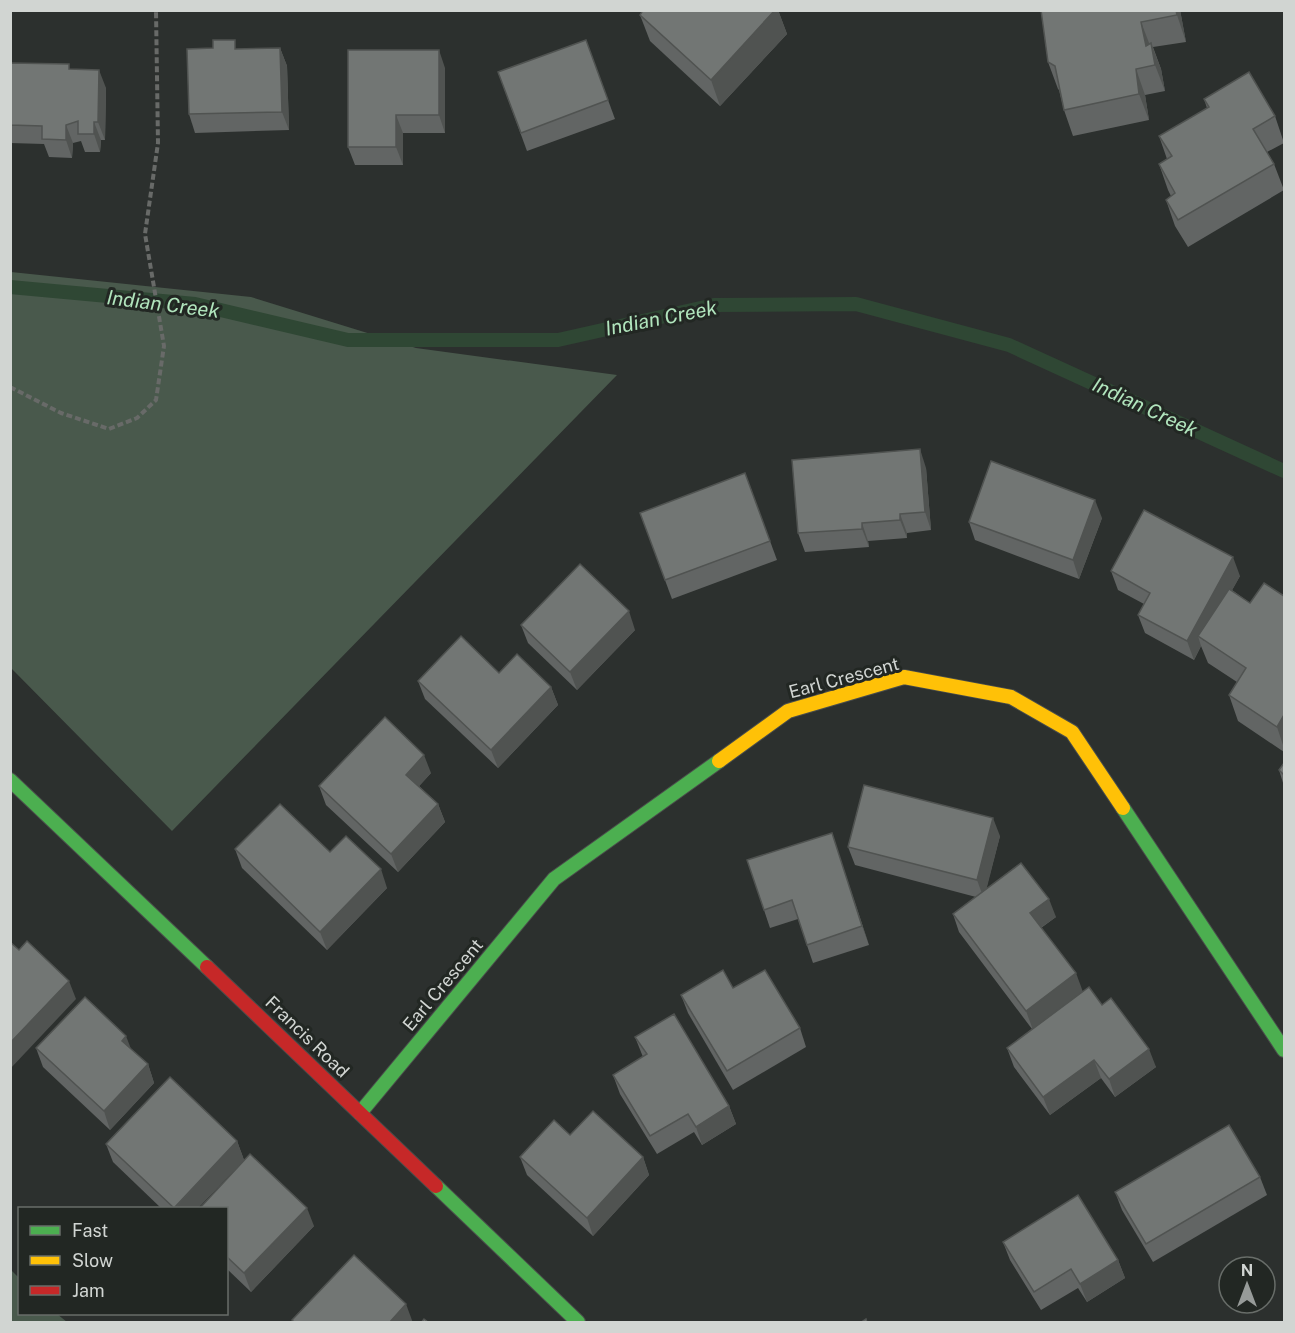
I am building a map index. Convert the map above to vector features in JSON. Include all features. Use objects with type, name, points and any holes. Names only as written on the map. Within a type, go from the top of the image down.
[{"type":"street","name":"Earl Crescent","points":[[360,1113],[554,879],[788,711],[904,677],[1011,698],[1072,732],[1284,1050]]},
{"type":"street","name":"Francis Road","points":[[10,780],[578,1323]]},
{"type":"path","points":[[10,387],[62,413],[109,429],[137,418],[156,400],[164,346],[145,234],[158,143],[156,10]]},
{"type":"green space","points":[[11,272],[251,297],[416,348],[617,375],[172,831],[11,668]]},
{"type":"green space","points":[[11,1270],[18,1277],[18,1315],[58,1315],[67,1322],[11,1322]]},
{"type":"building","points":[[643,10],[775,10],[711,80],[640,15]]},
{"type":"building","points":[[1041,10],[1176,10],[1177,15],[1141,22],[1146,46],[1151,43],[1155,65],[1136,69],[1139,94],[1064,110],[1055,66],[1048,62]]},
{"type":"building","points":[[213,40],[235,40],[235,49],[280,48],[282,112],[189,114],[187,49],[213,48]]},
{"type":"building","points":[[586,40],[608,100],[521,133],[498,72]]},
{"type":"building","points":[[348,50],[439,50],[439,115],[396,115],[396,147],[348,147]]},
{"type":"building","points":[[10,63],[69,64],[69,69],[99,70],[98,122],[94,122],[94,134],[78,134],[78,121],[66,125],[66,140],[42,139],[42,126],[10,125]]},
{"type":"building","points":[[1249,72],[1275,116],[1253,129],[1274,164],[1178,220],[1166,200],[1175,193],[1159,164],[1172,156],[1159,136],[1209,107],[1204,99]]},
{"type":"building","points":[[920,449],[925,512],[900,514],[900,520],[862,523],[862,529],[798,533],[792,460]]},
{"type":"building","points":[[991,461],[1095,500],[1073,560],[969,522]]},
{"type":"building","points":[[745,473],[770,541],[665,580],[640,513]]},
{"type":"building","points":[[1144,510],[1233,557],[1187,641],[1138,615],[1150,593],[1111,571]]},
{"type":"building","points":[[580,564],[629,611],[570,672],[521,625]]},
{"type":"building","points":[[1264,583],[1284,596],[1284,715],[1277,727],[1229,695],[1246,668],[1198,636],[1229,589],[1250,603]]},
{"type":"building","points":[[461,636],[499,673],[517,654],[551,687],[491,750],[418,681]]},
{"type":"building","points":[[385,717],[424,755],[406,775],[438,804],[391,854],[319,786]]},
{"type":"building","points":[[1284,763],[1284,775],[1279,770]]},
{"type":"building","points":[[864,785],[993,818],[977,880],[848,847]]},
{"type":"building","points":[[280,804],[330,852],[346,836],[381,869],[320,932],[235,849]]},
{"type":"building","points":[[832,833],[862,926],[807,945],[792,900],[764,910],[747,860]]},
{"type":"building","points":[[1021,863],[1049,899],[1030,913],[1076,973],[1026,1011],[953,914]]},
{"type":"building","points":[[27,941],[69,981],[10,1043],[10,942],[19,950]]},
{"type":"building","points":[[723,970],[733,988],[765,970],[800,1028],[727,1071],[681,995]]},
{"type":"building","points":[[1089,987],[1102,1005],[1111,998],[1149,1049],[1109,1079],[1094,1060],[1043,1097],[1007,1048]]},
{"type":"building","points":[[85,997],[126,1036],[122,1041],[148,1064],[104,1111],[36,1048]]},
{"type":"building","points":[[674,1014],[729,1106],[696,1127],[688,1114],[650,1136],[613,1075],[647,1054],[635,1037]]},
{"type":"building","points":[[170,1077],[237,1141],[175,1207],[106,1144]]},
{"type":"building","points":[[593,1111],[643,1157],[587,1218],[520,1157],[554,1120],[570,1135]]},
{"type":"building","points":[[1229,1125],[1260,1177],[1146,1244],[1115,1192]]},
{"type":"building","points":[[250,1154],[307,1208],[244,1273],[228,1258],[228,1207],[201,1207]]},
{"type":"building","points":[[1078,1195],[1118,1260],[1080,1284],[1071,1269],[1034,1292],[1003,1242]]},
{"type":"building","points":[[354,1255],[406,1304],[389,1323],[295,1323],[292,1320]]},
{"type":"waterway","name":"Indian Creek","points":[[10,287],[195,304],[348,340],[558,340],[714,305],[856,304],[1009,345],[1284,471]]},
{"type":"traffic: fast","points":[[360,1113],[554,879],[719,761]]},
{"type":"traffic: fast","points":[[10,780],[207,967]]},
{"type":"traffic: fast","points":[[1123,808],[1284,1050]]},
{"type":"traffic: fast","points":[[436,1186],[578,1322]]},
{"type":"traffic: slow","points":[[719,761],[788,711],[904,677],[1011,697],[1072,732],[1123,808]]},
{"type":"traffic: jam","points":[[207,967],[436,1186]]}]
